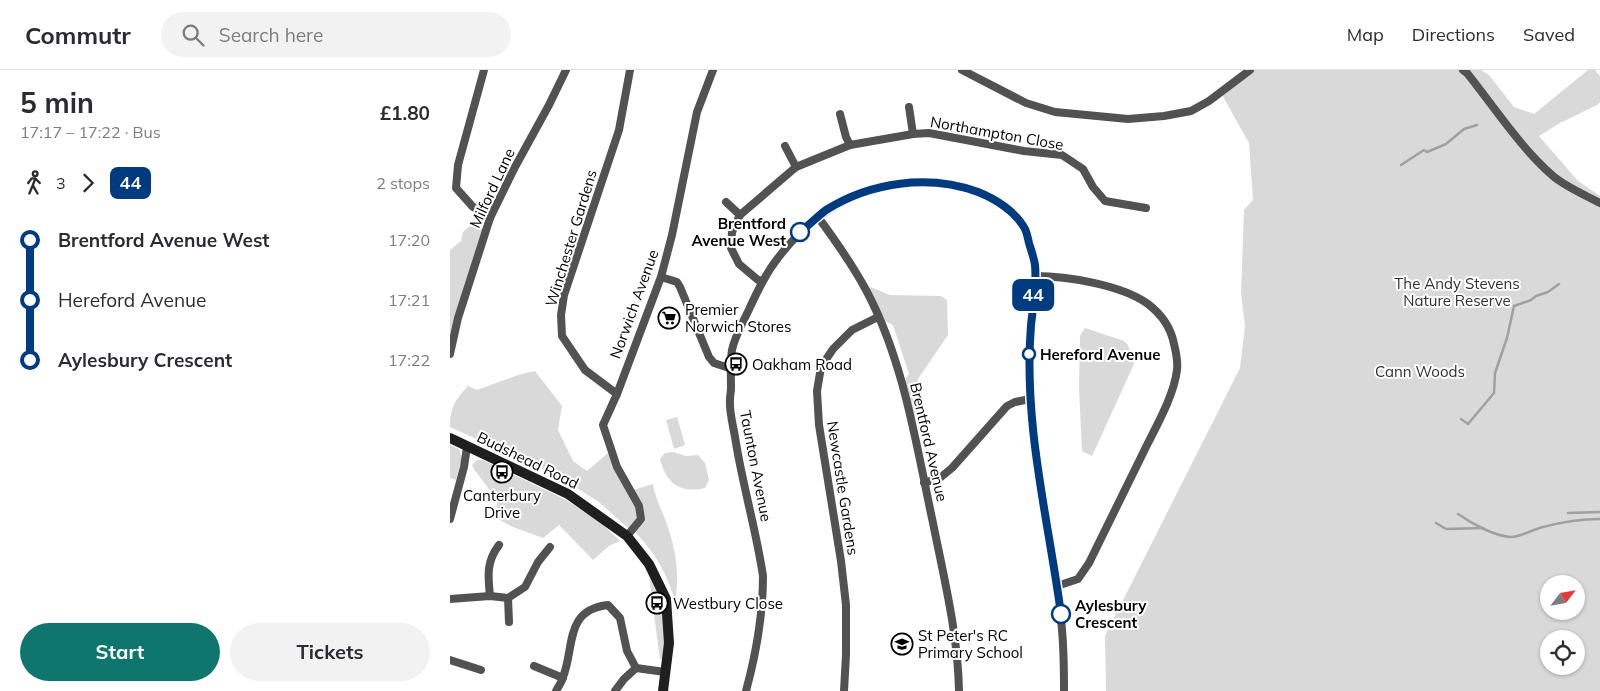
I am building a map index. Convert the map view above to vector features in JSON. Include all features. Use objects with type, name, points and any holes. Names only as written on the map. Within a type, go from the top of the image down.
[{"type":"street","points":[[484,70],[458,165],[456,188],[474,207],[490,218]]},
{"type":"street","name":"Milford Lane","points":[[450,354],[458,318],[490,218],[566,70]]},
{"type":"street","name":"Winchester Gardens","points":[[616,394],[585,370],[562,336],[561,315],[564,295],[619,130],[630,70]]},
{"type":"street","name":"Norwich Avenue","points":[[627,536],[641,519],[640,506],[617,467],[603,426],[660,276],[672,235],[697,112],[713,70]]},
{"type":"street","points":[[962,70],[1026,103],[1055,112],[1128,119],[1164,116],[1191,111],[1209,101],[1250,70]]},
{"type":"street","points":[[1463,70],[1520,142],[1555,177],[1600,203]]},
{"type":"street","name":"Northampton Close","points":[[908,107],[913,134]]},
{"type":"street","points":[[840,114],[850,145]]},
{"type":"street","name":"Northampton Close","points":[[762,281],[758,280],[739,264],[731,248],[732,232],[740,215],[796,167],[850,145],[929,133],[1024,152],[1062,155],[1083,169],[1093,187],[1105,200],[1146,208]]},
{"type":"street","points":[[785,146],[796,167]]},
{"type":"street","name":"Taunton Avenue","points":[[746,691],[753,665],[763,593],[763,576],[737,452],[730,400],[729,368],[732,349],[762,281],[800,232],[827,210],[850,198],[899,183],[925,181],[970,189],[992,198],[1017,218],[1026,230],[1035,264],[1029,346],[1030,399],[1040,486],[1061,620],[1064,691]]},
{"type":"street","points":[[726,202],[740,215]]},
{"type":"street","name":"Brentford Avenue","points":[[818,217],[840,247],[866,291],[878,317],[904,389],[953,626],[958,658],[959,691]]},
{"type":"street","points":[[660,276],[677,282],[709,357],[714,363],[729,368]]},
{"type":"street","points":[[1035,276],[1057,276],[1088,282],[1126,293],[1147,303],[1162,317],[1172,334],[1176,353],[1177,370],[1165,409],[1090,563],[1078,579],[1057,586]]},
{"type":"street","name":"Newcastle Gardens","points":[[844,691],[846,606],[841,561],[819,425],[817,391],[821,367],[833,349],[852,330],[878,317]]},
{"type":"street","points":[[924,483],[941,477],[952,468],[1007,406],[1030,399]]},
{"type":"street","name":"Budshead Road","points":[[450,438],[568,494],[627,536],[649,564],[666,599],[669,642],[663,691]]},
{"type":"street","points":[[450,519],[464,467],[467,447]]},
{"type":"street","points":[[490,596],[487,573],[494,552],[499,545]]},
{"type":"street","points":[[450,599],[490,596],[508,598],[525,587],[538,562],[550,547]]},
{"type":"street","points":[[508,598],[509,622]]},
{"type":"street","points":[[556,691],[563,678],[574,627],[583,615],[594,607],[608,605],[620,618],[627,651],[636,668]]},
{"type":"street","points":[[450,660],[481,670]]},
{"type":"street","points":[[534,666],[563,678]]},
{"type":"street","points":[[636,668],[665,672]]},
{"type":"street","points":[[615,691],[636,668]]},
{"type":"green space","name":"Cann Woods","points":[[1253,70],[1481,70],[1489,75],[1514,107],[1534,114],[1588,70],[1595,70],[1600,76],[1600,102],[1597,105],[1560,123],[1539,136],[1578,181],[1600,196],[1600,691],[1106,691],[1105,636],[1240,368],[1245,326],[1241,293],[1244,210],[1253,200],[1249,143],[1221,93]]},
{"type":"green space","points":[[478,219],[484,233],[450,343],[450,250],[461,241],[463,232]]},
{"type":"green space","points":[[868,287],[890,295],[941,296],[947,300],[948,335],[918,379],[915,424],[904,382],[909,374],[893,325],[883,320]]},
{"type":"green space","points":[[1085,328],[1124,341],[1128,345],[1134,364],[1092,456],[1082,451],[1079,388],[1080,336]]},
{"type":"green space","points":[[535,371],[562,406],[558,430],[573,461],[587,471],[608,453],[637,507],[639,518],[629,529],[599,502],[556,475],[450,427],[454,405],[468,386],[477,390]]},
{"type":"green space","points":[[677,417],[685,445],[674,449],[666,420]]},
{"type":"green space","points":[[450,445],[459,449],[462,458],[456,480],[450,478]]},
{"type":"green space","points":[[673,452],[686,456],[698,455],[705,463],[709,480],[705,488],[681,488],[670,480],[660,459],[665,453]]},
{"type":"green space","points":[[477,460],[483,460],[566,500],[600,522],[620,541],[609,546],[593,560],[559,525],[543,538],[513,527],[496,518],[497,500],[472,465]]},
{"type":"green space","points":[[653,484],[667,524],[675,557],[677,590],[675,600],[659,563],[634,531],[643,519],[633,490]]},
{"type":"green space","points":[[649,576],[658,595],[663,615],[664,657],[660,660]]},
{"type":"waterway","points":[[1401,165],[1424,150],[1427,152],[1446,144],[1464,129],[1477,125]]},
{"type":"waterway","points":[[1461,419],[1468,424],[1494,393],[1495,373],[1507,338],[1514,306],[1548,292],[1559,284]]},
{"type":"waterway","points":[[1568,513],[1600,512]]},
{"type":"waterway","points":[[1458,514],[1490,532],[1510,537],[1557,524],[1578,520],[1600,519]]},
{"type":"waterway","points":[[1436,523],[1446,529],[1483,528]]},
{"type":"bus line","name":"44","points":[[800,232],[827,210],[850,198],[899,183],[925,181],[970,189],[992,198],[1017,218],[1026,230],[1035,264],[1029,346],[1031,415],[1040,486],[1061,614]]},
{"type":"place","name":"Brentford Avenue West","points":[[800,232]]},
{"type":"place","name":"Premier Norwich Stores","points":[[669,318]]},
{"type":"place","name":"Hereford Avenue","points":[[1029,354]]},
{"type":"place","name":"Oakham Road","points":[[736,364]]},
{"type":"place","name":"Canterbury Drive","points":[[502,472]]},
{"type":"place","name":"Westbury Close","points":[[657,603]]},
{"type":"place","name":"Aylesbury Crescent","points":[[1061,614]]},
{"type":"place","name":"St Peter's RC Primary School","points":[[902,644]]},
{"type":"park label","name":"The Andy Stevens Nature Reserve","points":[[1457,292]]}]
